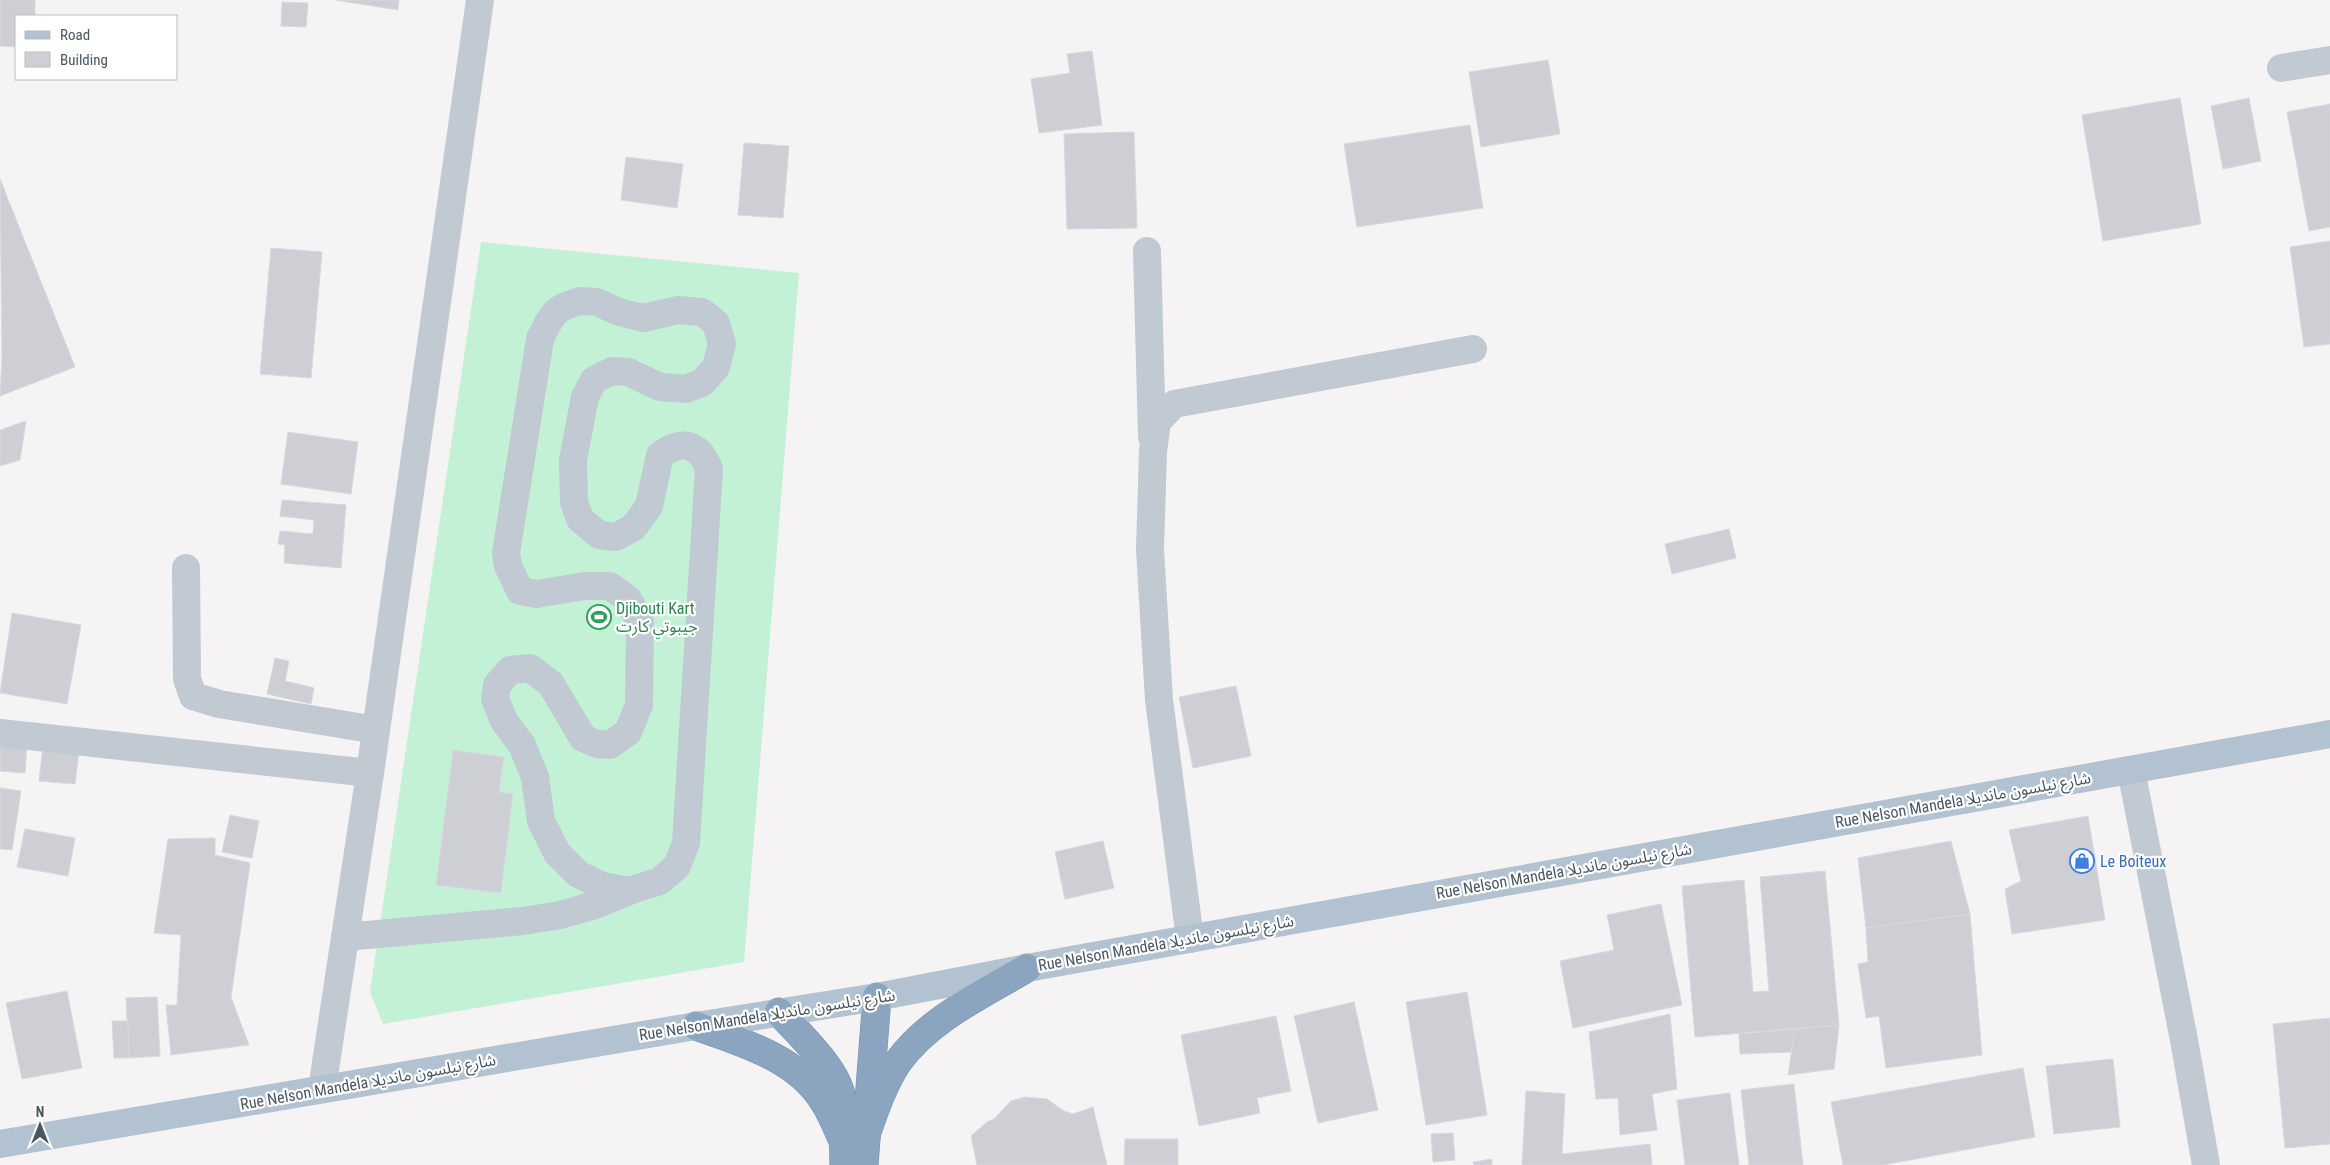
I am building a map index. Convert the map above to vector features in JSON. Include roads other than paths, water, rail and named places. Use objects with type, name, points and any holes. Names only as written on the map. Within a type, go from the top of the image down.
[{"type":"highway","points":[[851,1146],[878,1102],[898,1063],[918,1040],[941,1021],[1027,968]]},
{"type":"highway","points":[[851,1146],[877,997]]},
{"type":"highway","points":[[780,1012],[820,1058],[833,1077],[841,1094],[851,1146]]},
{"type":"highway","points":[[696,1026],[749,1046],[784,1063],[805,1080],[824,1101],[864,1165]]},
{"type":"main road","name":"Rue Nelson Mandela شارع نيلسون مانديلا","points":[[0,1144],[877,997],[1027,968],[2330,734]]},
{"type":"street","points":[[322,1089],[370,773],[480,0]]},
{"type":"street","points":[[2281,68],[2330,60]]},
{"type":"street","points":[[1146,251],[1153,451],[1150,548],[1159,700],[1190,939]]},
{"type":"street","points":[[346,938],[523,921],[560,915],[595,905],[628,890],[660,881],[677,866],[686,843],[710,469],[704,455],[691,445],[672,446],[660,455],[649,506],[634,527],[616,537],[599,535],[580,519],[574,502],[572,460],[585,397],[594,380],[612,371],[628,372],[660,387],[686,389],[703,382],[716,367],[722,344],[716,323],[702,312],[678,310],[643,318],[619,312],[598,302],[580,301],[562,305],[551,317],[540,339],[506,553],[520,590],[537,594],[585,586],[610,586],[628,598],[640,621],[639,705],[628,732],[610,745],[598,744],[583,738],[551,684],[530,668],[510,670],[497,685],[495,698],[504,721],[522,745],[535,777],[541,821],[557,854],[578,874],[603,886],[628,890]]},
{"type":"street","points":[[1153,451],[1157,422],[1174,404],[1474,349]]},
{"type":"street","points":[[186,568],[186,679],[193,696],[219,704],[376,730]]},
{"type":"street","points":[[0,733],[370,773]]},
{"type":"street","points":[[2131,770],[2184,1040],[2206,1165]]},
{"type":"place","name":"Djibouti Kart جيبوتي كارت","points":[[599,617]]},
{"type":"place","name":"Le Boiteux","points":[[2082,861]]}]
